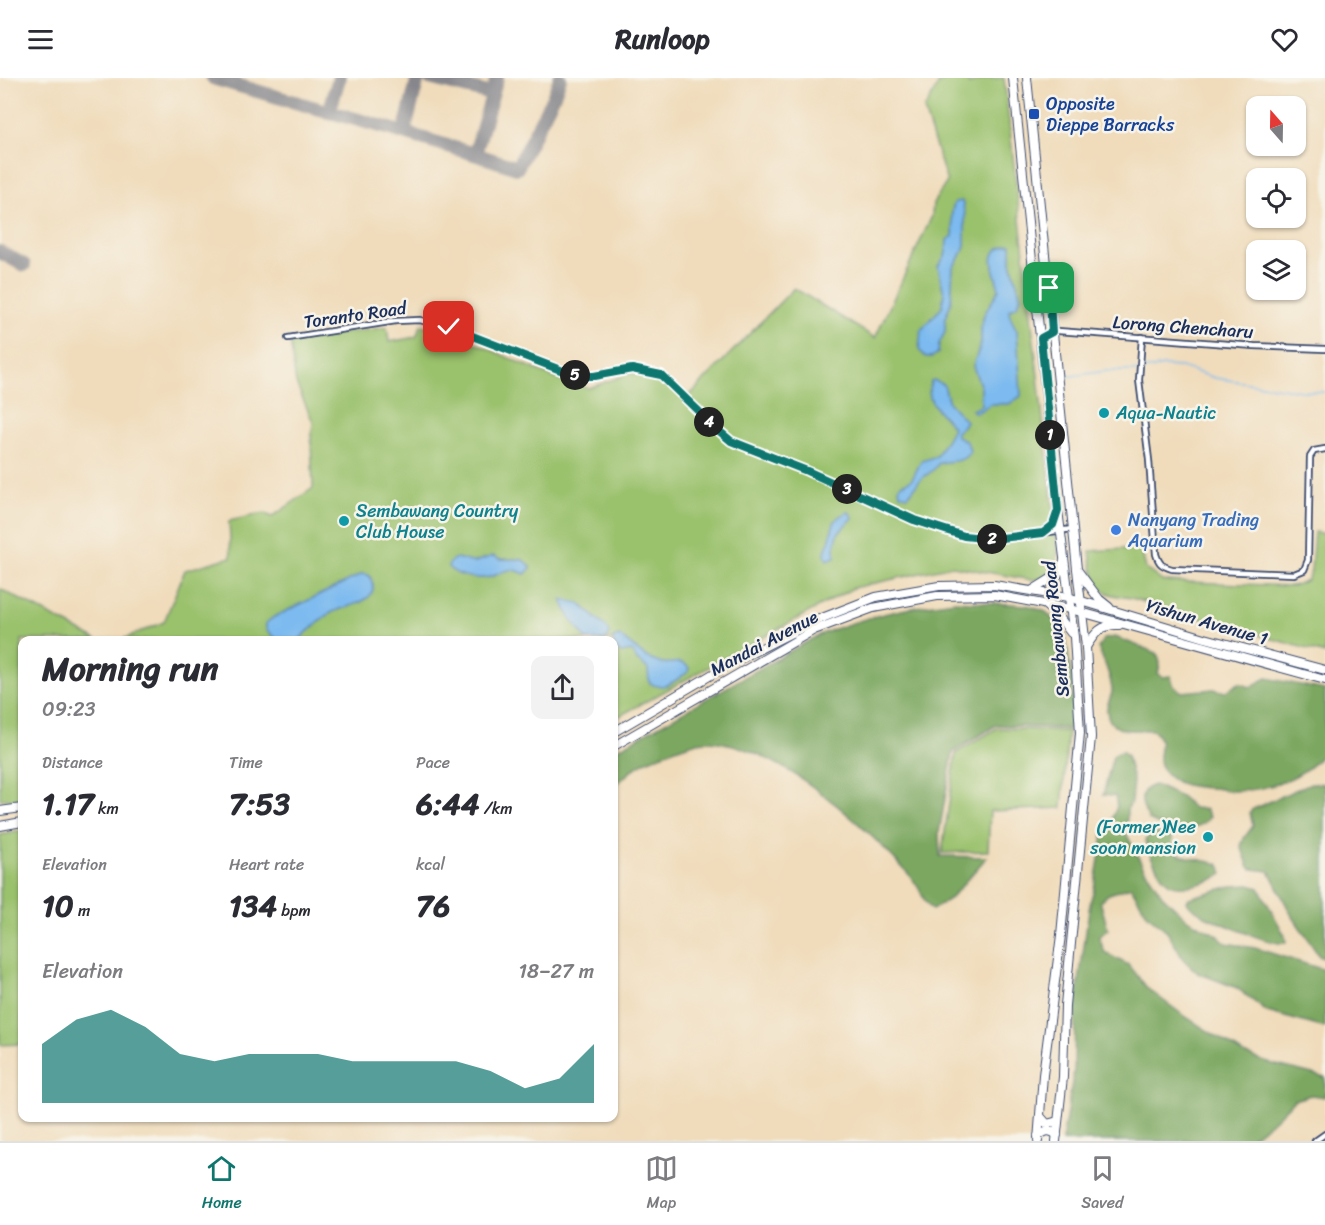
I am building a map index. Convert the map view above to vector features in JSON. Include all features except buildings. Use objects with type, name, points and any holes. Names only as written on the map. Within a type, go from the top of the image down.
[{"type":"main road","name":"Sembawang Road","points":[[1013,78],[1058,510],[1074,637],[1080,742],[1038,1138]]},
{"type":"main road","name":"Sembawang Road","points":[[1027,78],[1083,612],[1091,737],[1065,1005],[1063,1077],[1056,1138]]},
{"type":"main road","points":[[1043,533],[1053,525],[1058,510]]},
{"type":"main road","points":[[1033,590],[1057,575],[1064,560]]},
{"type":"main road","points":[[1077,569],[1099,599],[1113,610]]},
{"type":"main road","name":"Mandai Avenue","points":[[618,730],[728,665],[817,620],[876,597],[939,586],[994,585],[1081,600]]},
{"type":"main road","name":"Mandai Avenue","points":[[618,744],[814,630],[873,608],[937,596],[995,596],[1083,612]]},
{"type":"main road","name":"Yishun Avenue 1","points":[[1081,600],[1205,638],[1325,670]]},
{"type":"main road","points":[[1042,603],[1066,624],[1074,637]]},
{"type":"main road","name":"Yishun Avenue 1","points":[[1083,612],[1325,680]]},
{"type":"main road","points":[[1086,648],[1097,631],[1103,627],[1111,624],[1130,625]]},
{"type":"main road","points":[[0,811],[18,809]]},
{"type":"main road","points":[[0,826],[18,823]]},
{"type":"main road","points":[[1040,1116],[1047,1124],[1058,1121]]},
{"type":"main road","points":[[1038,1138],[1046,1131],[1050,1131],[1056,1138]]},
{"type":"street","name":"Toranto Road","points":[[288,338],[396,321],[420,320],[468,334],[576,376],[594,376],[627,369],[652,372],[661,375],[731,441],[807,471],[914,520],[978,539],[1073,529]]},
{"type":"street","points":[[1041,338],[1052,332]]},
{"type":"street","name":"Lorong Chencharu","points":[[1052,332],[1325,349]]},
{"type":"street","points":[[1142,337],[1139,377],[1149,460],[1156,554],[1163,567],[1280,574],[1294,574],[1304,570],[1308,560],[1310,457],[1314,451],[1325,449]]},
{"type":"street","points":[[1315,1141],[1325,1134]]},
{"type":"green space","points":[[952,78],[966,78],[969,84],[987,78],[1004,78],[1058,552],[1055,569],[1049,576],[1032,580],[952,566],[853,588],[618,717],[618,636],[131,636],[164,622],[185,570],[231,557],[229,521],[264,513],[272,517],[313,488],[311,441],[313,422],[296,383],[290,341],[387,327],[389,342],[416,337],[421,325],[448,331],[564,382],[589,388],[631,373],[650,377],[688,397],[794,288],[875,338],[932,216],[933,203],[947,182],[924,110],[939,83]]},
{"type":"green space","points":[[1314,532],[1325,534],[1325,654],[1108,593],[1096,581],[1090,551],[1141,548],[1146,569],[1162,581],[1293,586],[1307,580],[1311,571]]},
{"type":"green space","points":[[0,589],[89,636],[18,636],[18,800],[0,799]]},
{"type":"green space","points":[[955,601],[1027,605],[1046,612],[1065,632],[1072,679],[1074,729],[996,725],[953,752],[939,833],[940,856],[987,857],[951,898],[932,910],[908,873],[864,829],[814,788],[760,755],[733,745],[701,742],[672,750],[644,763],[618,783],[618,749],[819,635],[886,613]]},
{"type":"green space","points":[[1115,637],[1157,653],[1160,663],[1158,674],[1163,677],[1170,676],[1174,686],[1182,692],[1214,689],[1225,692],[1239,683],[1250,687],[1267,678],[1325,690],[1325,751],[1307,769],[1296,776],[1259,789],[1231,791],[1176,782],[1167,775],[1159,762],[1160,741],[1153,730],[1124,730],[1118,728],[1109,719],[1107,708],[1112,689],[1098,648],[1104,639]]},
{"type":"green space","points":[[997,728],[1068,731],[1062,808],[990,811],[988,851],[942,853],[956,753]]},
{"type":"green space","points":[[1122,751],[1127,756],[1133,780],[1131,803],[1127,809],[1127,835],[1144,868],[1162,895],[1187,919],[1219,936],[1226,943],[1255,948],[1325,970],[1325,1028],[1267,1012],[1237,988],[1198,973],[1183,959],[1167,931],[1148,915],[1131,887],[1109,894],[1100,901],[1108,929],[1099,937],[1105,953],[1129,965],[1148,989],[1242,1053],[1265,1062],[1325,1077],[1325,1097],[1311,1095],[1294,1100],[1275,1119],[1247,1141],[1062,1141],[1074,1071],[1075,1010],[1090,903],[1104,830],[1112,820],[1117,806],[1115,796],[1103,795],[1113,756]]},
{"type":"green space","points":[[1311,783],[1325,784],[1325,959],[1319,956],[1291,914],[1269,871],[1249,867],[1241,846],[1253,826],[1251,810]]},
{"type":"green space","points":[[1155,785],[1183,798],[1193,808],[1206,809],[1210,817],[1198,826],[1189,828],[1163,826],[1149,820],[1142,799],[1145,790]]},
{"type":"green space","points":[[18,832],[18,1044],[0,1045],[0,835]]},
{"type":"green space","points":[[1153,833],[1169,835],[1172,837],[1173,847],[1179,854],[1218,864],[1223,874],[1199,884],[1178,886],[1168,883],[1146,845],[1145,840]]},
{"type":"green space","points":[[1249,885],[1259,888],[1285,936],[1286,943],[1258,938],[1223,924],[1205,916],[1187,901],[1189,898],[1231,886]]},
{"type":"water","points":[[962,201],[965,214],[965,245],[953,267],[951,302],[945,319],[945,332],[939,344],[938,353],[932,357],[926,357],[919,350],[921,330],[942,307],[944,294],[938,266],[946,254],[947,240],[953,236],[953,207],[955,202]]},
{"type":"water","points":[[1011,244],[1011,262],[1021,297],[1017,306],[1009,310],[1017,331],[1021,396],[1009,404],[991,404],[976,413],[972,410],[981,406],[981,388],[973,366],[981,343],[984,315],[999,289],[993,268],[993,256],[1002,247]]},
{"type":"water","points":[[934,380],[944,385],[949,403],[966,421],[956,435],[967,442],[970,451],[960,460],[938,464],[907,496],[900,494],[899,488],[913,477],[922,461],[937,456],[953,427],[932,401],[929,388],[931,381]]},
{"type":"water","points":[[849,512],[853,518],[838,533],[835,557],[827,560],[825,551],[834,524],[839,517]]},
{"type":"water","points":[[494,556],[524,560],[531,568],[525,574],[509,570],[493,576],[475,578],[463,576],[448,567],[456,558],[474,562]]},
{"type":"water","points":[[362,574],[369,575],[373,584],[372,592],[368,597],[331,613],[303,636],[273,636],[266,629],[266,623]]},
{"type":"water","points":[[562,600],[579,603],[609,630],[610,634],[609,636],[584,636],[570,618]]},
{"type":"water","points":[[618,636],[655,662],[683,663],[689,668],[688,672],[664,686],[654,685],[649,682],[648,669],[637,660],[632,651],[621,653],[618,651]]},
{"type":"waterway","points":[[1142,370],[1164,366],[1181,367],[1215,378],[1301,391],[1325,392]]},
{"type":"waterway","points":[[1064,377],[1107,371],[1138,371]]},
{"type":"taxiway","points":[[213,78],[517,168],[554,95],[560,78]]},
{"type":"taxiway","points":[[329,113],[339,78]]},
{"type":"taxiway","points":[[404,133],[418,78]]},
{"type":"taxiway","points":[[429,78],[492,94]]},
{"type":"taxiway","points":[[475,154],[497,78]]},
{"type":"taxiway","points":[[0,252],[24,265]]},
{"type":"place","name":"Opposite Dieppe Barracks","points":[[1034,114]]},
{"type":"place","name":"Aqua-Nautic","points":[[1104,413]]},
{"type":"place","name":"Sembawang Country Club House","points":[[344,521]]},
{"type":"place","name":"Nanyang Trading Aquarium","points":[[1116,530]]},
{"type":"place","name":"(Former)Nee soon mansion","points":[[1208,837]]},
{"type":"route","points":[[449,327],[576,376],[594,376],[632,369],[641,369],[661,375],[731,441],[807,471],[914,520],[964,536],[993,539],[1043,533],[1053,525],[1056,519],[1058,510],[1041,338],[1052,332],[1049,288]]}]
